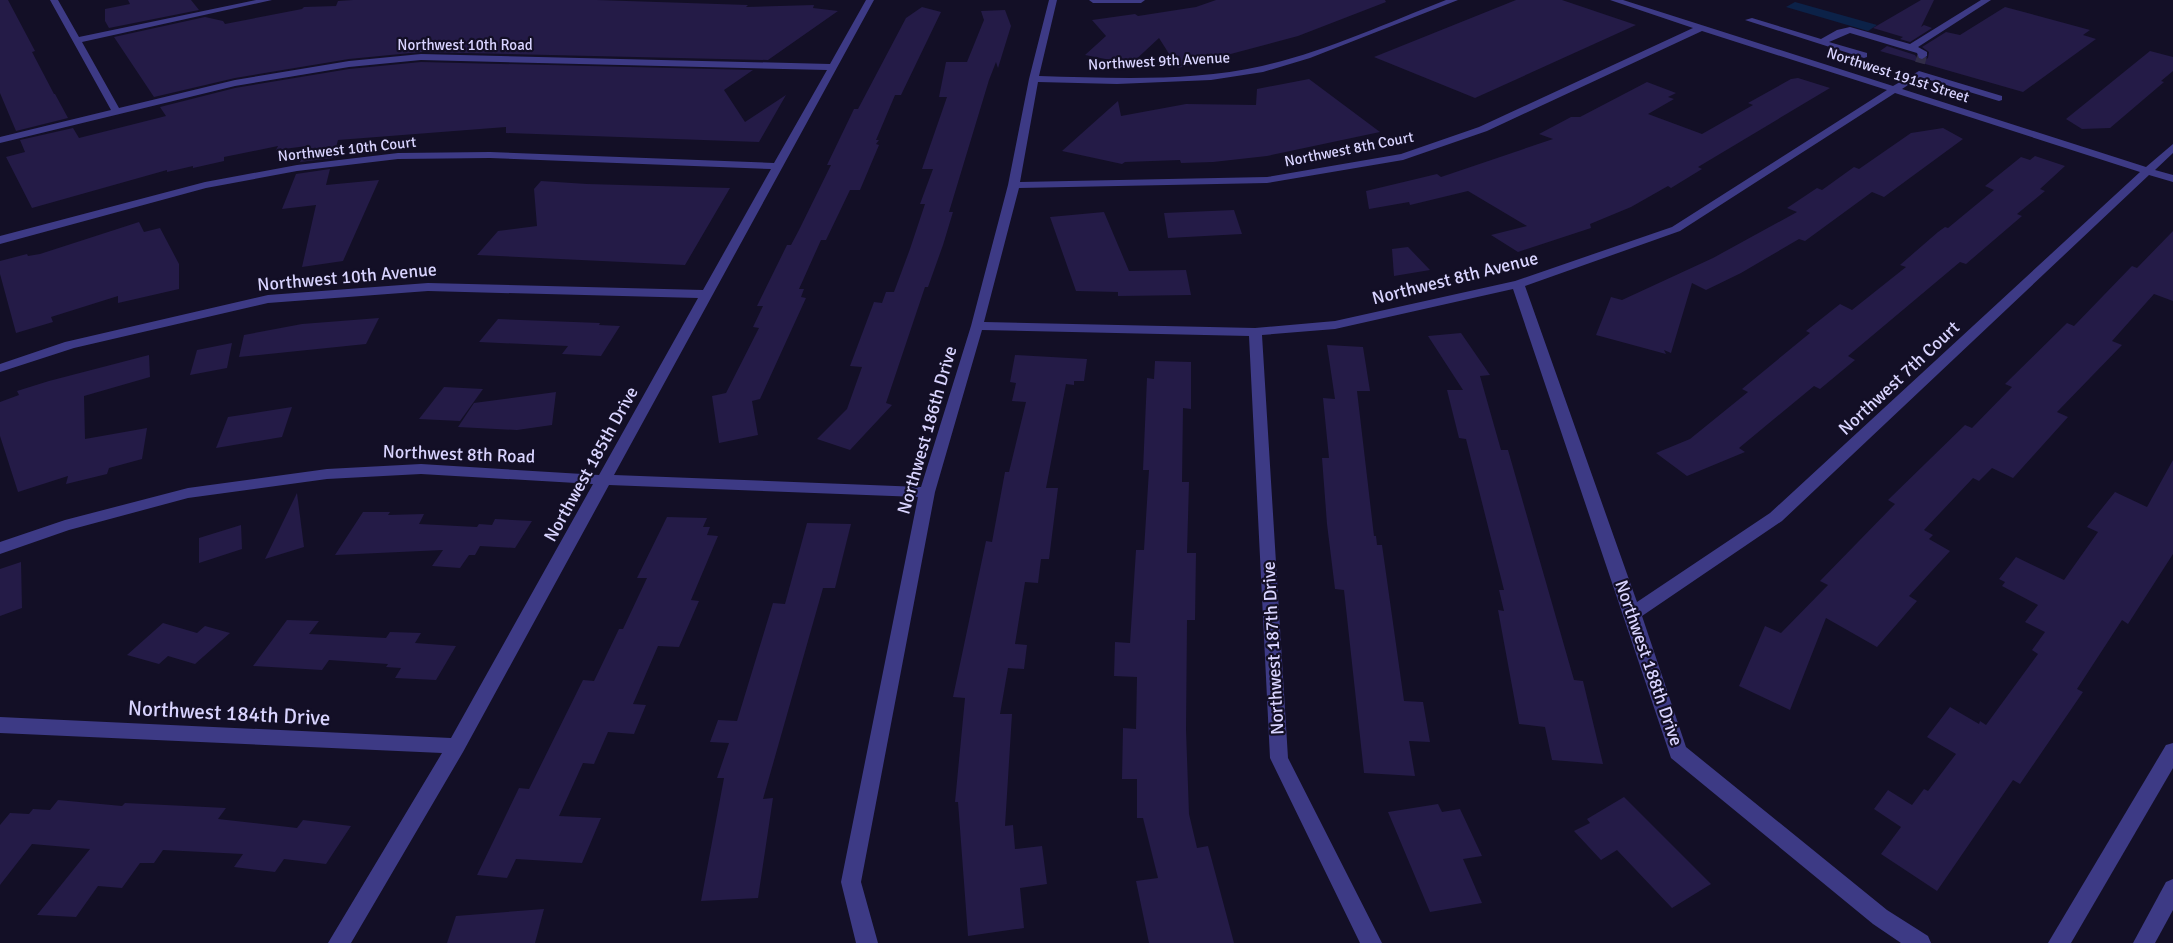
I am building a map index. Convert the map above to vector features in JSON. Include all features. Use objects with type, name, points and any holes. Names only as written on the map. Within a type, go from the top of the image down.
[{"type":"street","points":[[54,0],[116,111]]},
{"type":"street","points":[[77,40],[268,0]]},
{"type":"street","name":"Northwest 185th Drive","points":[[339,943],[456,746],[870,0]]},
{"type":"street","name":"Northwest 186th Drive","points":[[867,943],[851,882],[927,492],[977,326],[1014,185],[1034,79],[1053,0]]},
{"type":"street","points":[[1093,0],[1141,0]]},
{"type":"street","name":"Northwest 9th Avenue","points":[[1034,79],[1117,81],[1211,77],[1263,69],[1307,56],[1454,0]]},
{"type":"street","name":"Northwest 191st Street","points":[[1614,0],[2173,179]]},
{"type":"street","points":[[1911,47],[1987,0]]},
{"type":"street","points":[[1749,20],[1863,55]]},
{"type":"street","name":"Northwest 8th Court","points":[[1014,185],[1267,180],[1403,157],[1483,129],[1701,28]]},
{"type":"street","points":[[1822,42],[1840,32],[1850,30],[1911,47],[1922,52],[1919,74],[1999,98]]},
{"type":"street","name":"Northwest 10th Road","points":[[0,140],[236,83],[349,64],[421,57],[831,67]]},
{"type":"street","name":"Northwest 8th Avenue","points":[[977,326],[1255,332],[1335,325],[1518,284],[1676,229],[1919,74]]},
{"type":"street","name":"Northwest 7th Court","points":[[1633,614],[1776,518],[2173,147]]},
{"type":"street","name":"Northwest 10th Court","points":[[0,240],[205,185],[297,168],[398,156],[490,155],[778,166]]},
{"type":"street","name":"Northwest 188th Drive","points":[[1518,284],[1633,614],[1678,752],[1880,917],[1920,943]]},
{"type":"street","name":"Northwest 10th Avenue","points":[[0,368],[70,345],[268,299],[428,287],[705,294]]},
{"type":"street","name":"Northwest 187th Drive","points":[[1255,332],[1279,758],[1371,943]]},
{"type":"street","name":"Northwest 8th Road","points":[[0,548],[65,526],[188,493],[327,474],[421,469],[605,480],[927,492]]},
{"type":"street","name":"Northwest 184th Drive","points":[[0,725],[456,746]]},
{"type":"street","points":[[2059,943],[2173,751]]},
{"type":"street","points":[[2144,943],[2173,889]]},
{"type":"water","points":[[1795,2],[1877,25],[1868,31],[1786,7]]},
{"type":"building","points":[[0,0],[8,0],[35,51],[32,52],[68,118],[16,131],[0,93]]},
{"type":"building","points":[[128,0],[191,0],[199,10],[109,28],[105,21],[105,9],[130,4]]},
{"type":"building","points":[[597,0],[748,5],[746,7],[814,5],[813,8],[838,11],[768,60],[421,52],[349,59],[235,78],[154,97],[114,37],[205,17],[223,21],[225,24],[304,7],[336,6],[338,1]]},
{"type":"building","points":[[1216,0],[1385,0],[1386,2],[1298,36],[1178,68],[1159,38],[1131,64],[1085,55],[1106,36],[1092,20],[1196,7]]},
{"type":"building","points":[[1516,0],[1562,0],[1636,25],[1475,98],[1374,57]]},
{"type":"building","points":[[1921,0],[1934,0],[1921,27],[1924,25],[1932,28],[1910,42],[1900,39],[1903,37],[1873,28]]},
{"type":"building","points":[[922,7],[941,12],[901,95],[895,95],[876,140],[879,140],[876,144],[879,145],[860,190],[850,190],[826,240],[821,240],[799,289],[804,289],[801,297],[806,298],[760,399],[752,401],[758,435],[719,443],[712,396],[726,393],[759,328],[753,327],[763,306],[757,306],[787,245],[791,245],[799,230],[831,165],[827,165],[854,109],[858,109],[906,18]]},
{"type":"building","points":[[2005,7],[2090,30],[2083,35],[2096,39],[2023,92],[1880,51],[1887,46],[1915,55],[1918,60],[1923,61],[1928,58],[1929,52],[1922,47],[1946,32],[1960,35]]},
{"type":"building","points":[[1005,10],[1011,26],[998,68],[996,62],[989,80],[949,212],[953,212],[943,245],[928,287],[925,287],[886,403],[892,405],[850,450],[817,439],[847,409],[862,367],[850,366],[874,302],[882,303],[886,292],[894,292],[910,249],[925,204],[920,204],[933,169],[922,169],[947,97],[939,97],[946,62],[967,62],[984,20],[981,11]]},
{"type":"building","points":[[2150,51],[2173,57],[2173,71],[2161,81],[2164,82],[2110,128],[2082,129],[2066,119]]},
{"type":"building","points":[[421,62],[753,70],[724,90],[745,122],[786,95],[759,142],[506,133],[506,127],[338,140],[333,158],[300,162],[307,146],[276,150],[278,146],[224,157],[224,161],[193,168],[193,166],[167,172],[167,170],[32,208],[6,157],[25,152],[20,140],[73,128],[79,138],[166,116],[160,107],[235,88],[349,69]]},
{"type":"building","points":[[1798,78],[1830,88],[1698,167],[1702,169],[1671,188],[1668,186],[1631,207],[1590,224],[1591,228],[1518,252],[1491,235],[1527,226],[1468,191],[1410,205],[1409,202],[1369,209],[1366,191],[1437,174],[1441,177],[1553,139],[1539,134],[1571,117],[1580,117],[1647,82],[1676,93],[1668,97],[1674,99],[1648,114],[1702,134],[1753,105],[1748,103],[1791,79]]},
{"type":"building","points":[[1309,79],[1380,132],[1267,156],[1213,162],[1181,163],[1180,160],[1122,164],[1062,151],[1118,101],[1121,116],[1186,104],[1256,105],[1257,89]]},
{"type":"building","points":[[1943,128],[1963,139],[1884,197],[1872,192],[1805,241],[1799,239],[1741,273],[1706,290],[1692,283],[1671,353],[1664,350],[1666,354],[1596,335],[1611,297],[1622,300],[1713,258],[1797,212],[1787,208],[1817,188],[1822,190],[1854,167],[1859,169],[1911,133]]},
{"type":"building","points":[[2035,156],[2065,166],[2040,189],[2045,191],[2017,214],[2022,216],[1966,264],[1960,262],[1848,356],[1855,360],[1820,389],[1814,386],[1739,448],[1745,452],[1687,476],[1656,453],[1690,439],[1748,392],[1742,389],[1810,333],[1806,331],[1840,304],[1852,310],[1906,267],[1900,265],[1938,232],[1945,227],[1948,228],[1994,190],[1985,186],[2021,157],[2030,160]]},
{"type":"building","points":[[330,169],[326,185],[379,180],[343,261],[302,267],[316,205],[282,209],[296,174]]},
{"type":"building","points":[[541,181],[730,188],[685,265],[477,255],[498,231],[537,226],[534,189]]},
{"type":"building","points":[[1234,210],[1242,234],[1168,238],[1164,213]]},
{"type":"building","points":[[1104,212],[1129,271],[1186,270],[1191,295],[1118,296],[1118,292],[1076,291],[1050,217]]},
{"type":"building","points":[[139,222],[144,232],[160,228],[179,264],[179,289],[118,303],[118,296],[51,317],[53,322],[16,333],[0,274],[0,261],[27,254],[28,256],[40,254]]},
{"type":"building","points":[[2173,231],[2173,301],[2154,294],[2112,341],[2122,345],[2057,412],[2068,417],[2013,478],[1992,468],[1979,481],[1973,478],[1924,530],[1933,535],[1929,539],[1950,551],[1909,596],[1917,601],[1877,647],[1826,618],[1790,710],[1739,686],[1765,626],[1781,633],[1828,585],[1820,581],[1895,504],[1888,500],[1965,425],[1972,428],[2012,387],[2005,384],[2067,323],[2074,326],[2132,266],[2137,268]]},
{"type":"building","points":[[1408,247],[1430,270],[1394,276],[1392,249]]},
{"type":"building","points":[[379,318],[366,344],[239,357],[244,335],[302,324]]},
{"type":"building","points":[[498,319],[600,323],[599,325],[620,326],[601,356],[562,354],[568,346],[479,342]]},
{"type":"building","points":[[1461,333],[1490,375],[1480,376],[1501,450],[1508,450],[1574,680],[1583,681],[1603,764],[1552,760],[1545,727],[1519,724],[1498,610],[1504,611],[1499,590],[1504,590],[1466,439],[1459,438],[1447,390],[1463,390],[1428,336]]},
{"type":"building","points":[[232,343],[227,368],[190,375],[197,350]]},
{"type":"building","points":[[1327,345],[1363,347],[1370,391],[1357,391],[1374,536],[1376,536],[1377,545],[1382,545],[1404,701],[1423,702],[1430,742],[1409,741],[1415,776],[1364,773],[1344,590],[1335,589],[1327,524],[1322,458],[1329,458],[1323,398],[1335,399]]},
{"type":"building","points":[[149,355],[150,377],[84,396],[85,439],[147,428],[142,459],[109,468],[107,474],[66,484],[68,476],[18,492],[0,436],[0,402],[19,395],[17,391]]},
{"type":"building","points":[[1015,355],[1087,359],[1084,381],[1074,381],[1074,385],[1066,384],[1046,488],[1058,488],[1049,559],[1041,559],[1038,583],[1025,582],[1015,644],[1027,645],[1024,669],[1008,668],[1000,714],[1012,714],[1005,826],[1013,825],[1015,849],[1042,846],[1047,884],[1020,888],[1024,928],[968,936],[958,802],[955,802],[965,698],[953,697],[986,541],[992,542],[1005,472],[1009,472],[1026,402],[1012,401],[1016,383],[1010,382]]},
{"type":"building","points":[[1155,361],[1191,362],[1191,409],[1183,408],[1182,482],[1189,482],[1187,553],[1196,553],[1195,620],[1187,620],[1186,730],[1189,814],[1197,848],[1208,846],[1234,943],[1149,943],[1136,881],[1158,878],[1143,818],[1137,818],[1137,779],[1122,779],[1123,728],[1136,729],[1137,677],[1114,676],[1115,642],[1130,643],[1136,550],[1144,550],[1149,470],[1143,470],[1147,378],[1154,379]]},
{"type":"building","points":[[444,387],[483,389],[460,421],[419,419]]},
{"type":"building","points":[[556,392],[552,425],[517,430],[458,427],[474,403]]},
{"type":"building","points":[[292,407],[282,437],[216,448],[228,417]]},
{"type":"building","points":[[2173,460],[2173,554],[2128,624],[2122,620],[2077,689],[2083,692],[2020,784],[2013,780],[1937,891],[1881,854],[1901,827],[1874,809],[1888,790],[1912,805],[1924,789],[1928,791],[1956,754],[1927,737],[1950,707],[1979,724],[1980,721],[1986,725],[2038,654],[2032,650],[2045,632],[2025,622],[2038,605],[2002,586],[2005,582],[1999,579],[2016,557],[2064,580],[2098,532],[2087,527],[2115,492],[2147,507]]},
{"type":"building","points":[[297,493],[304,547],[265,559]]},
{"type":"building","points":[[363,512],[390,512],[388,515],[424,514],[419,524],[477,527],[479,524],[492,525],[495,519],[532,521],[515,548],[480,546],[475,555],[469,555],[460,568],[432,566],[443,550],[335,555]]},
{"type":"building","points":[[667,517],[707,518],[703,527],[710,527],[707,535],[718,536],[691,600],[699,601],[679,647],[658,646],[633,704],[646,705],[634,734],[608,732],[594,764],[583,763],[559,816],[601,818],[582,863],[516,859],[507,878],[477,875],[519,788],[529,789],[583,680],[594,681],[619,629],[623,629],[647,578],[637,578]]},
{"type":"building","points":[[807,523],[851,524],[835,588],[823,588],[763,799],[773,798],[758,898],[701,901],[724,778],[717,778],[729,743],[710,742],[718,720],[737,721],[773,603],[785,604]]},
{"type":"building","points":[[241,525],[242,549],[199,563],[199,538]]},
{"type":"building","points":[[21,562],[22,608],[0,616],[0,569]]},
{"type":"building","points":[[287,620],[319,621],[309,634],[386,638],[390,632],[421,633],[415,643],[456,646],[436,680],[395,678],[401,668],[386,667],[388,664],[329,660],[322,670],[253,666]]},
{"type":"building","points":[[163,623],[197,633],[205,626],[230,633],[195,664],[168,656],[159,664],[127,655]]},
{"type":"building","points":[[1624,797],[1711,884],[1672,908],[1617,850],[1601,860],[1574,831],[1590,823],[1587,819]]},
{"type":"building","points":[[58,800],[122,806],[125,803],[226,808],[218,819],[297,828],[303,820],[351,826],[326,864],[284,859],[275,872],[234,867],[243,854],[163,850],[154,863],[140,863],[122,888],[98,886],[76,917],[37,915],[90,849],[32,844],[0,885],[0,825],[10,813],[29,814],[33,809],[50,810]]},
{"type":"building","points":[[1438,804],[1442,812],[1460,809],[1482,856],[1463,859],[1482,903],[1430,912],[1388,812]]},
{"type":"building","points":[[544,909],[535,943],[447,943],[456,916]]},
{"type":"tunnel","points":[[1920,63],[1922,56]]}]
